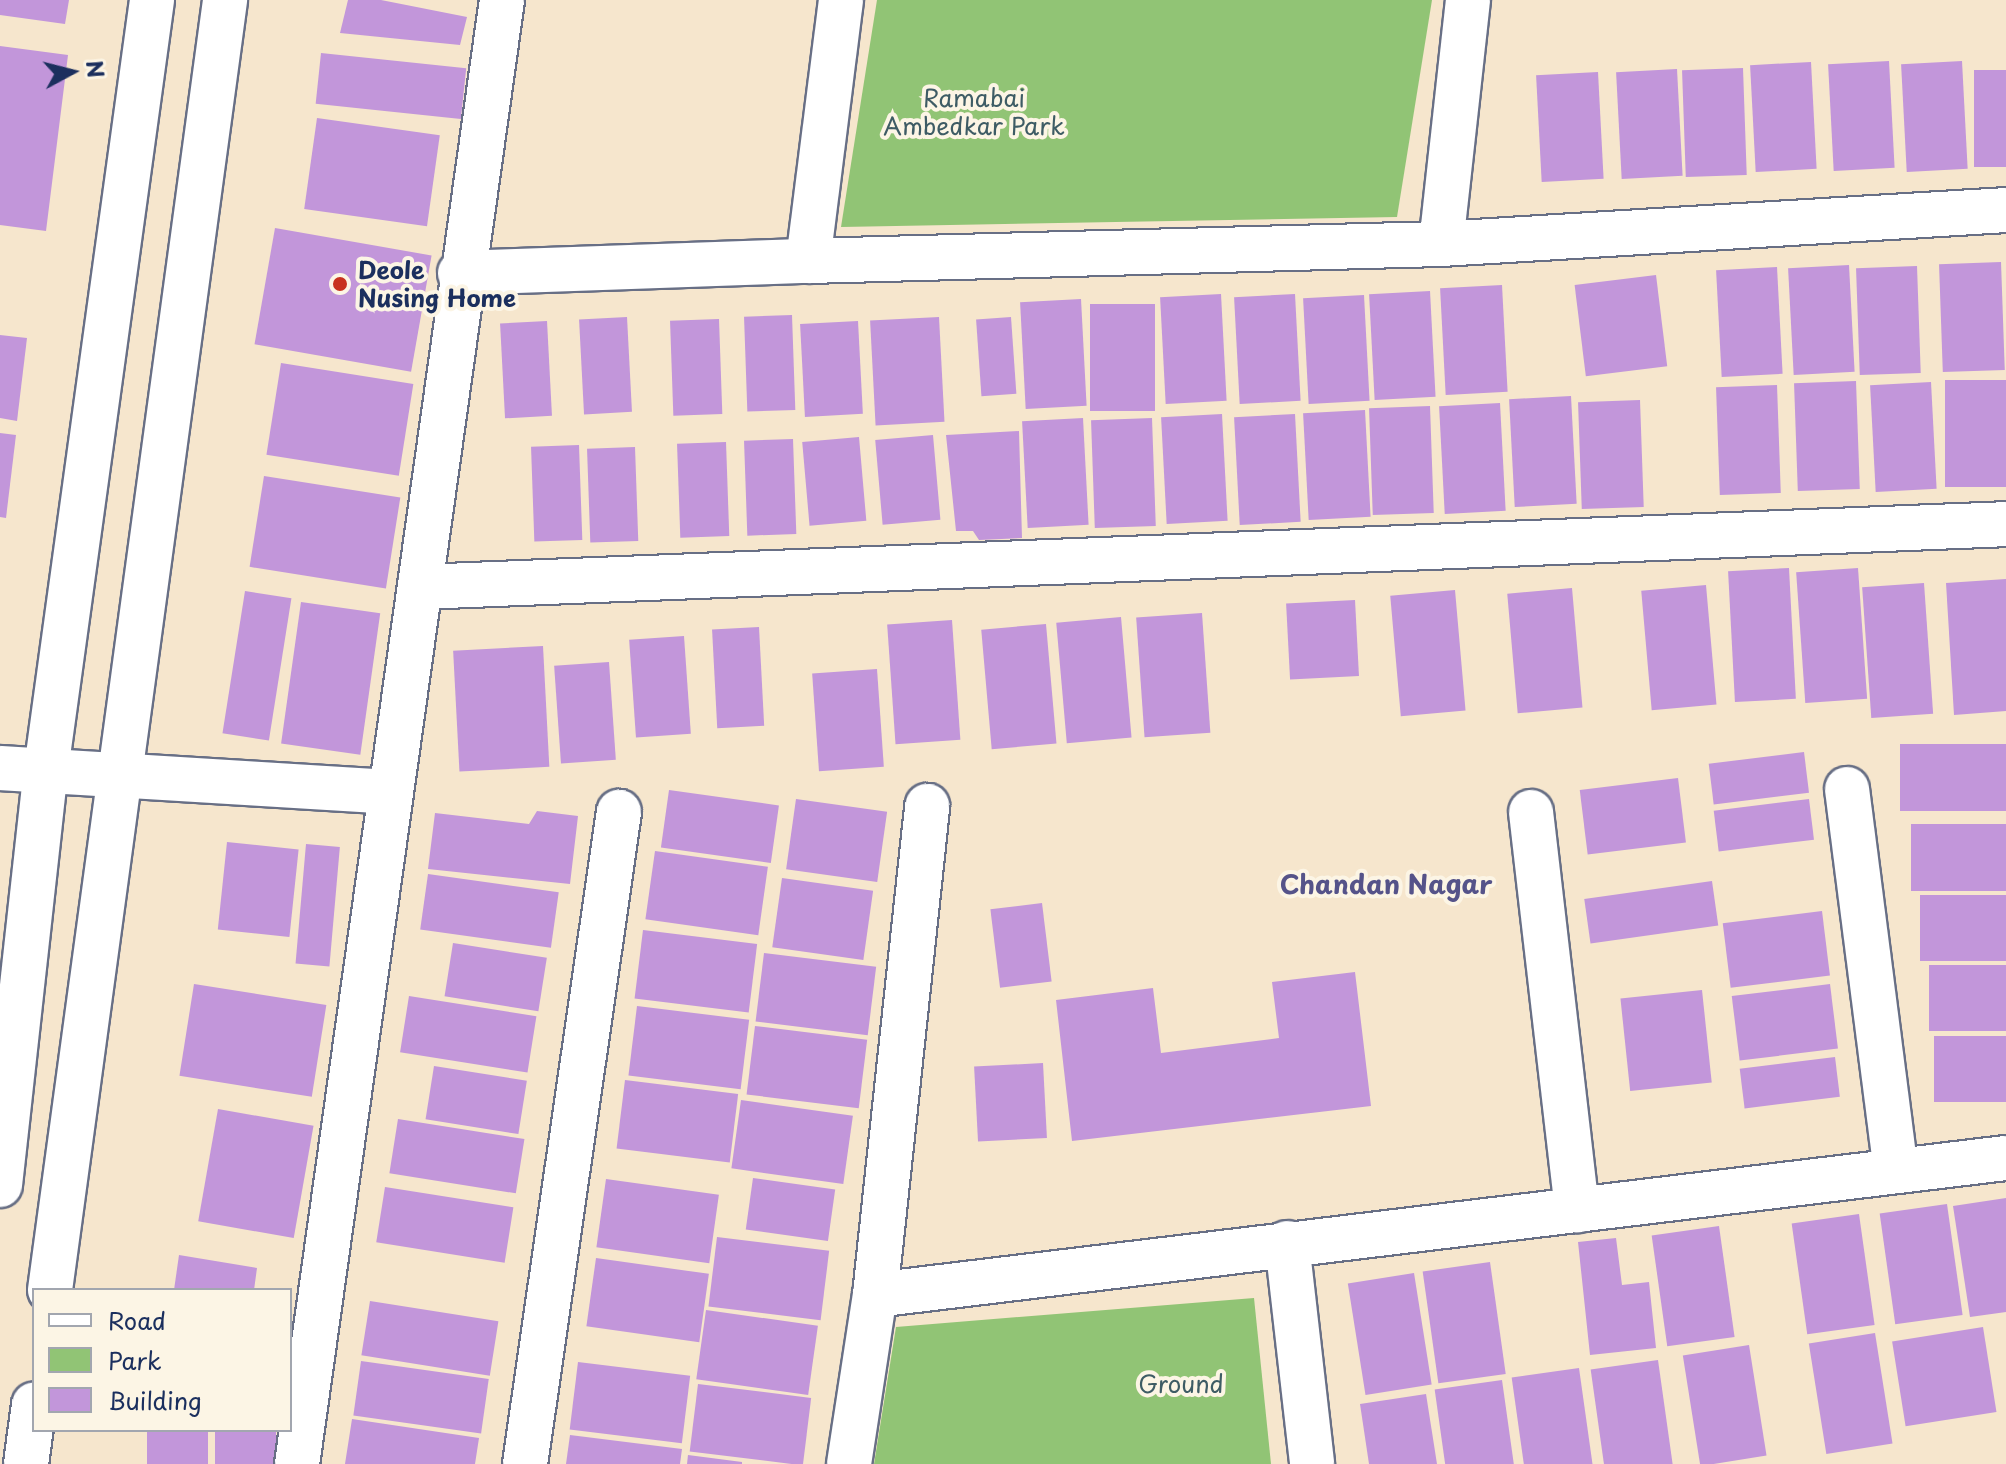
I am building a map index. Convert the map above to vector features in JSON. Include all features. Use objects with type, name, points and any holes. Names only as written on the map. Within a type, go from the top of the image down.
[{"type":"street","points":[[0,1185],[46,770],[152,0]]},
{"type":"street","points":[[50,1288],[123,780],[225,0]]},
{"type":"street","points":[[297,1464],[388,792],[420,587],[460,273],[502,0]]},
{"type":"street","points":[[808,261],[841,0]]},
{"type":"street","points":[[1441,244],[1468,0]]},
{"type":"street","points":[[460,273],[1441,244],[2006,210]]},
{"type":"street","points":[[420,587],[2006,524]]},
{"type":"street","points":[[0,768],[46,770],[123,780],[388,792]]},
{"type":"street","points":[[1847,789],[1896,1171]]},
{"type":"street","points":[[849,1464],[875,1295],[927,806]]},
{"type":"street","points":[[525,1464],[619,812]]},
{"type":"street","points":[[1531,812],[1577,1210]]},
{"type":"street","points":[[875,1295],[2006,1158]]},
{"type":"street","points":[[1287,1243],[1312,1464]]},
{"type":"street","points":[[26,1464],[32,1420]]},
{"type":"green space","name":"Ramabai Ambedkar Park","points":[[877,0],[1432,0],[1397,217],[841,227]]},
{"type":"green space","name":"Ground","points":[[1254,1298],[1271,1464],[874,1464],[896,1327]]},
{"type":"building","points":[[0,0],[69,0],[65,24],[0,15]]},
{"type":"building","points":[[348,0],[381,0],[467,17],[460,45],[340,33]]},
{"type":"building","points":[[0,46],[68,55],[46,231],[0,225]]},
{"type":"building","points":[[321,53],[466,68],[461,119],[316,104]]},
{"type":"building","points":[[1889,61],[1895,168],[1834,171],[1828,64]]},
{"type":"building","points":[[1962,61],[1968,169],[1907,172],[1901,64]]},
{"type":"building","points":[[1811,62],[1817,169],[1756,172],[1750,65]]},
{"type":"building","points":[[1743,68],[1747,175],[1686,177],[1682,70]]},
{"type":"building","points":[[1677,69],[1683,176],[1622,179],[1616,72]]},
{"type":"building","points":[[1974,70],[2006,70],[2006,167],[1974,167]]},
{"type":"building","points":[[1598,72],[1604,179],[1542,182],[1536,75]]},
{"type":"building","points":[[317,118],[440,135],[427,226],[304,209]]},
{"type":"building","points":[[275,228],[432,256],[411,372],[255,344]]},
{"type":"building","points":[[2001,262],[2005,370],[1943,372],[1939,264]]},
{"type":"building","points":[[1849,265],[1855,372],[1794,375],[1788,268]]},
{"type":"building","points":[[1917,266],[1921,373],[1860,375],[1856,268]]},
{"type":"building","points":[[1777,267],[1783,374],[1722,377],[1716,270]]},
{"type":"building","points":[[1656,275],[1667,366],[1586,376],[1575,285]]},
{"type":"building","points":[[1502,285],[1508,392],[1446,395],[1440,288]]},
{"type":"building","points":[[1430,291],[1436,397],[1375,400],[1369,294]]},
{"type":"building","points":[[1221,294],[1227,401],[1166,404],[1160,297]]},
{"type":"building","points":[[1295,294],[1301,401],[1240,404],[1234,297]]},
{"type":"building","points":[[1364,295],[1370,401],[1309,404],[1303,298]]},
{"type":"building","points":[[1081,299],[1087,406],[1026,409],[1020,302]]},
{"type":"building","points":[[1090,304],[1155,304],[1155,411],[1090,411]]},
{"type":"building","points":[[792,315],[795,410],[747,412],[744,317]]},
{"type":"building","points":[[627,317],[632,412],[584,414],[579,320]]},
{"type":"building","points":[[939,317],[944,422],[876,425],[870,321]]},
{"type":"building","points":[[1011,317],[1016,394],[981,396],[976,319]]},
{"type":"building","points":[[719,319],[722,414],[673,416],[670,321]]},
{"type":"building","points":[[547,321],[552,416],[505,418],[500,323]]},
{"type":"building","points":[[858,321],[863,414],[805,417],[800,324]]},
{"type":"building","points":[[0,335],[27,338],[17,421],[0,418]]},
{"type":"building","points":[[281,363],[413,384],[399,476],[266,455]]},
{"type":"building","points":[[1945,380],[2006,380],[2006,487],[1945,487]]},
{"type":"building","points":[[1856,381],[1860,489],[1798,491],[1794,383]]},
{"type":"building","points":[[1931,382],[1937,489],[1876,492],[1870,385]]},
{"type":"building","points":[[1777,385],[1781,493],[1720,495],[1716,387]]},
{"type":"building","points":[[1571,396],[1577,504],[1515,507],[1509,399]]},
{"type":"building","points":[[1640,400],[1644,507],[1582,509],[1578,402]]},
{"type":"building","points":[[1500,403],[1506,511],[1445,514],[1439,406]]},
{"type":"building","points":[[1430,406],[1434,513],[1373,515],[1369,408]]},
{"type":"building","points":[[1365,410],[1371,517],[1309,520],[1303,413]]},
{"type":"building","points":[[1222,414],[1228,521],[1167,524],[1161,417]]},
{"type":"building","points":[[1295,414],[1301,522],[1240,525],[1234,417]]},
{"type":"building","points":[[1083,418],[1089,525],[1028,528],[1022,421]]},
{"type":"building","points":[[1152,418],[1156,526],[1095,528],[1091,420]]},
{"type":"building","points":[[1019,431],[1022,538],[979,540],[973,531],[956,531],[946,435]]},
{"type":"building","points":[[0,433],[16,435],[6,518],[0,517]]},
{"type":"building","points":[[933,435],[940,520],[883,525],[875,440]]},
{"type":"building","points":[[859,437],[866,521],[810,526],[802,442]]},
{"type":"building","points":[[793,439],[796,534],[747,536],[744,441]]},
{"type":"building","points":[[726,442],[729,536],[680,538],[677,444]]},
{"type":"building","points":[[579,445],[582,540],[534,542],[531,447]]},
{"type":"building","points":[[635,447],[638,541],[590,543],[587,449]]},
{"type":"building","points":[[264,476],[400,498],[386,588],[250,567]]},
{"type":"building","points":[[1789,568],[1796,699],[1735,702],[1728,571]]},
{"type":"building","points":[[1858,568],[1867,699],[1805,703],[1796,572]]},
{"type":"building","points":[[2006,579],[2006,711],[1954,715],[1946,583]]},
{"type":"building","points":[[1924,583],[1933,714],[1871,718],[1862,587]]},
{"type":"building","points":[[1706,585],[1716,705],[1652,710],[1641,591]]},
{"type":"building","points":[[1572,588],[1582,708],[1518,713],[1507,594]]},
{"type":"building","points":[[1455,590],[1466,711],[1401,716],[1390,596]]},
{"type":"building","points":[[245,591],[291,598],[269,741],[222,733]]},
{"type":"building","points":[[1355,600],[1359,676],[1290,680],[1286,604]]},
{"type":"building","points":[[301,602],[380,613],[360,755],[281,744]]},
{"type":"building","points":[[1202,613],[1210,733],[1145,737],[1136,618]]},
{"type":"building","points":[[1121,617],[1132,738],[1067,743],[1056,623]]},
{"type":"building","points":[[952,620],[960,740],[896,744],[887,625]]},
{"type":"building","points":[[1046,624],[1056,744],[992,749],[981,630]]},
{"type":"building","points":[[759,627],[764,726],[717,728],[712,629]]},
{"type":"building","points":[[684,636],[691,734],[636,738],[629,640]]},
{"type":"building","points":[[543,646],[549,767],[459,772],[453,651]]},
{"type":"building","points":[[609,662],[616,760],[561,764],[554,666]]},
{"type":"building","points":[[877,669],[884,767],[819,771],[812,674]]},
{"type":"building","points":[[1900,744],[2006,744],[2006,811],[1900,811]]},
{"type":"building","points":[[1804,752],[1809,793],[1714,804],[1709,764]]},
{"type":"building","points":[[1678,778],[1686,843],[1588,855],[1580,790]]},
{"type":"building","points":[[669,790],[779,805],[771,863],[661,847]]},
{"type":"building","points":[[796,799],[887,812],[877,882],[786,869]]},
{"type":"building","points":[[1809,799],[1814,840],[1719,851],[1714,811]]},
{"type":"building","points":[[537,811],[578,816],[570,884],[428,869],[435,813],[529,824]]},
{"type":"building","points":[[1911,824],[2006,824],[2006,891],[1911,891]]},
{"type":"building","points":[[227,842],[299,850],[289,937],[218,930]]},
{"type":"building","points":[[306,844],[340,847],[329,967],[296,964]]},
{"type":"building","points":[[655,851],[768,867],[758,935],[645,919]]},
{"type":"building","points":[[428,874],[559,892],[551,948],[420,929]]},
{"type":"building","points":[[782,878],[873,891],[863,960],[772,947]]},
{"type":"building","points":[[1712,881],[1718,926],[1591,944],[1584,899]]},
{"type":"building","points":[[1920,895],[2006,895],[2006,961],[1920,961]]},
{"type":"building","points":[[1042,903],[1052,981],[1000,988],[990,909]]},
{"type":"building","points":[[1822,911],[1830,976],[1731,988],[1723,923]]},
{"type":"building","points":[[643,930],[757,944],[749,1013],[635,998]]},
{"type":"building","points":[[453,943],[547,958],[538,1011],[445,996]]},
{"type":"building","points":[[764,953],[876,967],[868,1035],[756,1021]]},
{"type":"building","points":[[1929,965],[2006,965],[2006,1031],[1929,1031]]},
{"type":"building","points":[[1355,972],[1371,1106],[1072,1141],[1056,1000],[1153,988],[1161,1053],[1279,1038],[1272,982]]},
{"type":"building","points":[[194,984],[326,1005],[312,1097],[179,1076]]},
{"type":"building","points":[[1830,984],[1838,1049],[1740,1061],[1732,996]]},
{"type":"building","points":[[1702,990],[1712,1082],[1630,1091],[1620,999]]},
{"type":"building","points":[[409,996],[536,1016],[527,1072],[400,1052]]},
{"type":"building","points":[[637,1006],[749,1020],[741,1089],[628,1075]]},
{"type":"building","points":[[755,1026],[867,1040],[859,1108],[747,1094]]},
{"type":"building","points":[[1934,1036],[2006,1036],[2006,1102],[1934,1102]]},
{"type":"building","points":[[1835,1057],[1840,1097],[1745,1108],[1740,1069]]},
{"type":"building","points":[[1043,1063],[1047,1138],[978,1142],[974,1067]]},
{"type":"building","points":[[434,1066],[527,1081],[518,1134],[426,1119]]},
{"type":"building","points":[[625,1080],[738,1094],[730,1162],[617,1148]]},
{"type":"building","points":[[741,1100],[853,1116],[843,1184],[731,1168]]},
{"type":"building","points":[[218,1109],[314,1126],[294,1238],[198,1221]]},
{"type":"building","points":[[398,1119],[524,1139],[516,1193],[389,1173]]},
{"type":"building","points":[[753,1178],[835,1190],[828,1241],[746,1229]]},
{"type":"building","points":[[606,1179],[719,1195],[709,1263],[596,1247]]},
{"type":"building","points":[[385,1187],[513,1207],[505,1263],[376,1242]]},
{"type":"building","points":[[2006,1198],[2006,1312],[1970,1317],[1953,1206]]},
{"type":"building","points":[[1947,1204],[1963,1315],[1895,1324],[1880,1213]]},
{"type":"building","points":[[1859,1214],[1875,1325],[1807,1334],[1792,1223]]},
{"type":"building","points":[[1719,1226],[1735,1337],[1667,1346],[1652,1235]]},
{"type":"building","points":[[717,1237],[829,1251],[821,1320],[708,1306]]},
{"type":"building","points":[[1616,1238],[1622,1285],[1649,1282],[1656,1348],[1590,1355],[1578,1242]]},
{"type":"building","points":[[179,1255],[257,1268],[254,1288],[174,1288]]},
{"type":"building","points":[[596,1258],[709,1274],[699,1342],[586,1326]]},
{"type":"building","points":[[1490,1262],[1506,1374],[1438,1383],[1423,1271]]},
{"type":"building","points":[[1414,1273],[1432,1385],[1366,1395],[1348,1283]]},
{"type":"building","points":[[370,1301],[498,1321],[490,1376],[361,1355]]},
{"type":"building","points":[[706,1310],[818,1326],[808,1395],[696,1379]]},
{"type":"building","points":[[1983,1327],[1996,1412],[1906,1426],[1892,1341]]},
{"type":"building","points":[[1875,1333],[1893,1444],[1826,1454],[1809,1343]]},
{"type":"building","points":[[1749,1345],[1767,1456],[1700,1464],[1683,1355]]},
{"type":"building","points":[[1658,1360],[1673,1464],[1604,1464],[1591,1369]]},
{"type":"building","points":[[361,1361],[489,1379],[481,1433],[353,1415]]},
{"type":"building","points":[[578,1362],[690,1376],[682,1443],[570,1429]]},
{"type":"building","points":[[1579,1368],[1592,1464],[1524,1464],[1512,1377]]},
{"type":"building","points":[[1502,1380],[1514,1464],[1445,1464],[1435,1389]]},
{"type":"building","points":[[698,1384],[811,1398],[803,1464],[690,1451]]},
{"type":"building","points":[[1426,1394],[1437,1464],[1369,1464],[1360,1404]]},
{"type":"building","points":[[352,1419],[479,1438],[475,1464],[345,1464]]},
{"type":"building","points":[[147,1432],[208,1432],[208,1464],[147,1464]]},
{"type":"building","points":[[215,1432],[276,1432],[276,1464],[215,1464]]},
{"type":"building","points":[[570,1435],[682,1449],[680,1464],[566,1464]]},
{"type":"building","points":[[688,1455],[742,1462],[742,1464],[687,1464]]},
{"type":"place","name":"Deole Nusing Home","points":[[340,284]]},
{"type":"district","name":"Chandan Nagar","points":[[1386,884]]}]
